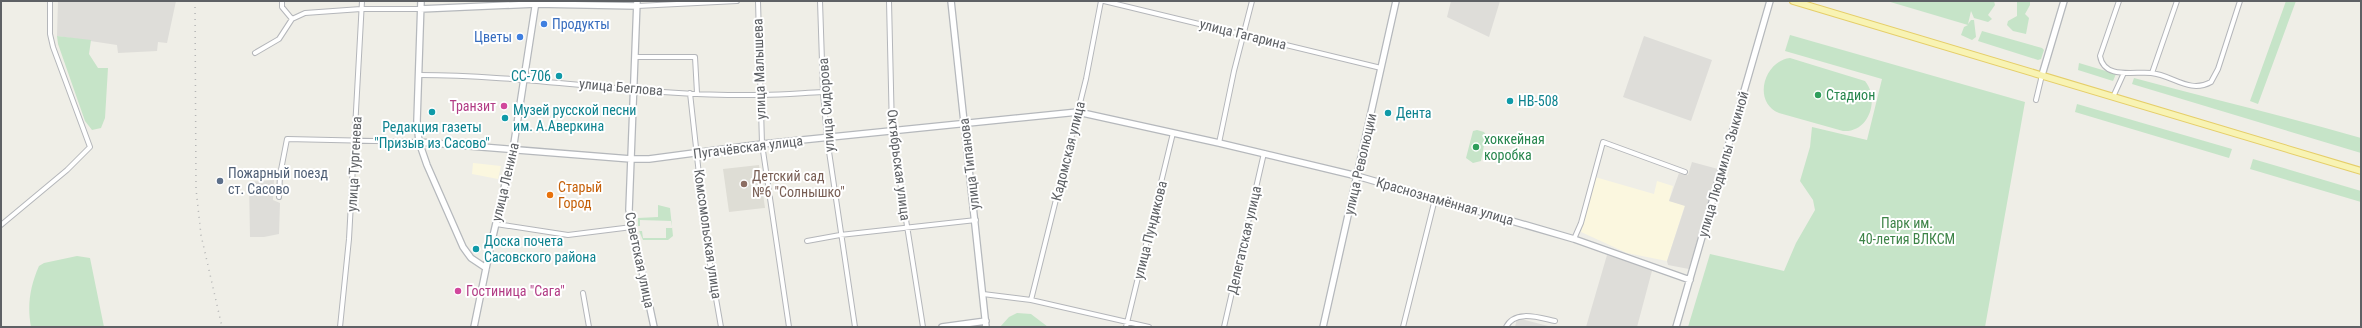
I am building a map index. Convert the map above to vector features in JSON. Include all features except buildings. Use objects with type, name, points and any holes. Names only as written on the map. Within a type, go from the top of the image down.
[{"type":"main road","points":[[1793,1],[2361,170]]},
{"type":"street","points":[[1,225],[67,170],[90,147],[53,48],[50,34],[50,1]]},
{"type":"street","points":[[282,1],[282,7],[292,19]]},
{"type":"street","name":"улица Тургенева","points":[[340,327],[349,239],[356,141],[362,1]]},
{"type":"street","points":[[421,1],[418,75],[419,142],[463,247],[471,258],[486,268]]},
{"type":"street","points":[[255,53],[278,38],[292,19],[305,13],[362,9],[420,9],[536,3],[637,4],[737,1]]},
{"type":"street","name":"улица Малышева","points":[[758,1],[759,96],[762,144],[789,327]]},
{"type":"street","name":"улица Сидорова","points":[[820,1],[823,92],[827,138],[840,235],[855,327]]},
{"type":"street","name":"Октябрьская улица","points":[[889,1],[892,131],[923,327]]},
{"type":"street","name":"улица Типанова","points":[[951,1],[976,220],[986,324]]},
{"type":"street","name":"Кадомская улица","points":[[1030,300],[1078,112],[1101,1]]},
{"type":"street","name":"улица Гагарина","points":[[1104,1],[1245,33],[1381,68]]},
{"type":"street","points":[[1219,143],[1232,79],[1252,1]]},
{"type":"street","name":"улица Революции","points":[[1323,327],[1396,1]]},
{"type":"street","name":"улица Людмилы Зыкиной","points":[[1676,327],[1770,1]]},
{"type":"street","points":[[2036,100],[2064,1]]},
{"type":"street","points":[[2119,1],[2100,56],[2101,63],[2123,75],[2152,73],[2186,86],[2204,86],[2211,82],[2218,69],[2240,1]]},
{"type":"street","points":[[2152,73],[2177,1]]},
{"type":"street","name":"улица Ленина","points":[[474,327],[513,150],[536,3]]},
{"type":"street","name":"Советская улица","points":[[637,4],[629,210],[654,327]]},
{"type":"street","points":[[635,57],[695,57],[697,93]]},
{"type":"street","name":"улица Беглова","points":[[418,75],[468,75],[634,89],[759,96],[823,92]]},
{"type":"street","points":[[2113,97],[2123,75]]},
{"type":"street","name":"Комсомольская улица","points":[[690,93],[707,247],[721,327]]},
{"type":"street","name":"Пугачёвская улица","points":[[419,142],[631,159],[697,153],[762,144],[1078,112]]},
{"type":"street","name":"Краснознамённая улица","points":[[1078,112],[1264,153],[1357,176],[1574,239],[1690,280]]},
{"type":"street","name":"улица Пундикова","points":[[1126,327],[1173,133]]},
{"type":"street","points":[[279,197],[280,175],[286,139],[419,142]]},
{"type":"street","points":[[1574,239],[1581,223],[1604,142],[1685,172]]},
{"type":"street","name":"Делегатская улица","points":[[1224,327],[1264,153]]},
{"type":"street","points":[[1403,327],[1435,198]]},
{"type":"street","points":[[807,241],[840,235],[976,220]]},
{"type":"street","points":[[496,224],[568,235],[632,227]]},
{"type":"street","points":[[583,293],[589,327]]},
{"type":"street","points":[[983,294],[1030,300],[1149,327]]},
{"type":"street","points":[[1506,327],[1509,321],[1517,317],[1555,321]]},
{"type":"street","points":[[942,327],[986,324]]},
{"type":"shaded area","points":[[58,1],[176,1],[167,43],[158,42],[157,51],[118,53],[117,45],[57,36]]},
{"type":"shaded area","points":[[1451,1],[1500,1],[1489,37],[1447,17]]},
{"type":"shaded area","points":[[1644,36],[1712,60],[1691,121],[1623,97]]},
{"type":"shaded area","points":[[1692,162],[1718,169],[1689,269],[1668,265],[1667,261],[1685,206],[1669,201],[1679,173],[1688,175]]},
{"type":"shaded area","points":[[473,163],[501,166],[498,179],[472,174]]},
{"type":"shaded area","name":"Детский сад №6 \"Солнышко\"","points":[[759,165],[765,208],[729,212],[723,169]]},
{"type":"shaded area","points":[[1595,177],[1654,194],[1657,181],[1673,186],[1669,201],[1685,205],[1667,261],[1627,253],[1581,232]]},
{"type":"shaded area","points":[[274,180],[273,200],[280,203],[279,234],[264,237],[250,237],[249,182]]},
{"type":"shaded area","points":[[1607,255],[1653,267],[1637,327],[1586,327]]},
{"type":"shaded area","points":[[1517,318],[1552,327],[1515,327]]},
{"type":"green space","points":[[1887,1],[1994,1],[1995,5],[1988,15],[1992,19],[1988,22],[1974,18],[1971,11],[1968,24],[1971,20],[1974,20],[1976,37],[1972,40],[1961,35],[1964,27],[1968,25]]},
{"type":"green space","points":[[2017,1],[2030,1],[2030,5],[2025,14],[2029,18],[2026,34],[2013,31],[2007,25],[2008,21],[2017,16]]},
{"type":"green space","points":[[2286,1],[2296,1],[2258,104],[2250,101]]},
{"type":"green space","points":[[1982,31],[2042,48],[2044,50],[2041,59],[2038,60],[1978,41]]},
{"type":"green space","name":"Парк им. 40-летия ВЛКСМ","points":[[1790,35],[2025,102],[1985,327],[1688,327],[1710,254],[1784,271],[1796,243],[1815,210],[1813,200],[1800,181],[1810,147],[1812,127],[1867,140],[1882,79],[1785,51]]},
{"type":"green space","points":[[57,36],[91,40],[89,54],[98,68],[108,68],[105,118],[101,128],[92,130],[85,121],[58,44]]},
{"type":"green space","name":"Стадион","points":[[1790,58],[1865,81],[1872,97],[1869,114],[1860,127],[1843,131],[1779,113],[1771,108],[1766,100],[1764,92],[1768,74],[1774,66],[1781,61]]},
{"type":"green space","points":[[2079,63],[2116,74],[2113,81],[2078,70]]},
{"type":"green space","points":[[2134,78],[2361,138],[2361,153],[2132,84]]},
{"type":"green space","points":[[2077,104],[2232,149],[2229,158],[2075,112]]},
{"type":"green space","name":"хоккейная коробка","points":[[1477,130],[1484,132],[1486,135],[1481,161],[1473,163],[1466,158],[1473,131]]},
{"type":"green space","points":[[2253,159],[2361,191],[2361,202],[2250,169]]},
{"type":"green space","points":[[658,205],[670,208],[671,221],[640,220],[640,226],[638,226],[638,218],[658,217]]},
{"type":"green space","points":[[672,227],[673,236],[668,240],[643,240],[639,231],[642,231],[643,238],[666,238],[666,228]]},
{"type":"green space","points":[[77,256],[90,258],[104,327],[31,327],[29,311],[30,296],[33,281],[39,266],[44,263]]},
{"type":"green space","points":[[1017,313],[1031,314],[1048,327],[1000,327],[1009,317]]},
{"type":"railway","points":[[195,1],[196,189],[201,235],[222,327]]},
{"type":"place","name":"Продукты","points":[[544,24]]},
{"type":"place","name":"Цветы","points":[[520,37]]},
{"type":"place","name":"СС-706","points":[[559,76]]},
{"type":"place","name":"Стадион","points":[[1818,95]]},
{"type":"place","name":"НВ-508","points":[[1510,101]]},
{"type":"place","name":"Транзит","points":[[504,106]]},
{"type":"place","name":"Редакция газеты \"Призыв из Сасово\"","points":[[432,112]]},
{"type":"place","name":"Дента","points":[[1388,113]]},
{"type":"place","name":"Музей русской песни им. А.Аверкина","points":[[505,118]]},
{"type":"place","name":"хоккейная коробка","points":[[1476,147]]},
{"type":"place","name":"Пожарный поезд ст. Сасово","points":[[220,181]]},
{"type":"place","name":"Детский сад №6 \"Солнышко\"","points":[[744,184]]},
{"type":"place","name":"Старый Город","points":[[550,195]]},
{"type":"place","name":"Доска почета Сасовского района","points":[[476,249]]},
{"type":"place","name":"Гостиница \"Сага\"","points":[[458,291]]}]
